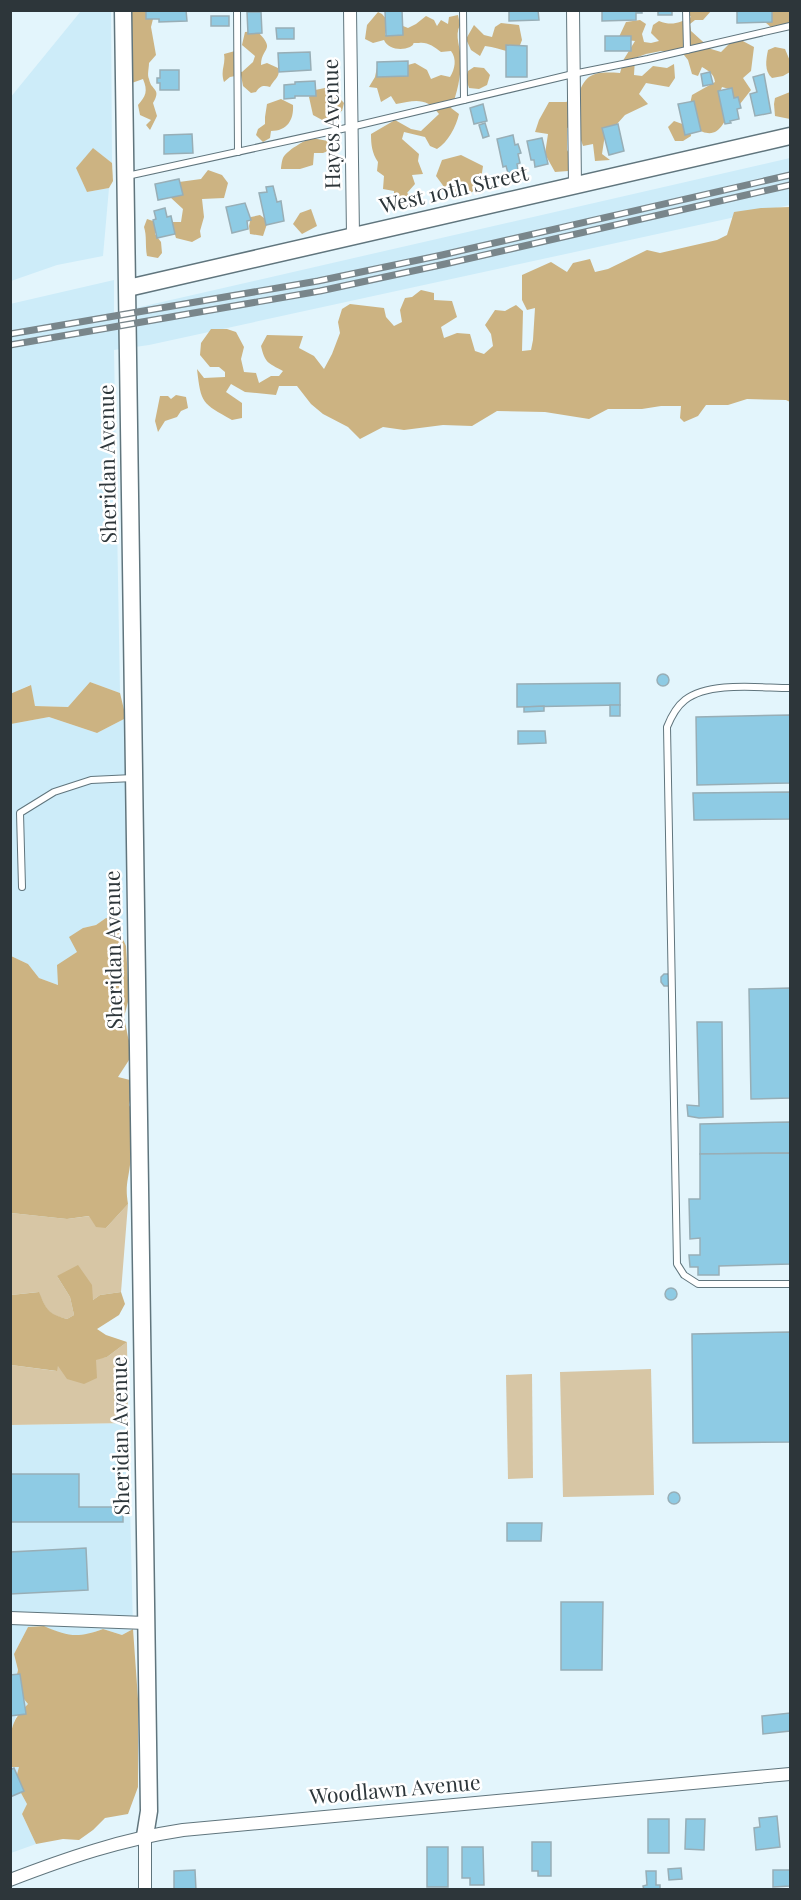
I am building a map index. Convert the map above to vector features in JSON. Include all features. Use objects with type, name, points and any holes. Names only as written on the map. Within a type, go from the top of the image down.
[{"type":"street","name":"Sheridan Avenue","points":[[123,10],[149,1811],[145,1836],[145,1890]]},
{"type":"street","name":"Hayes Avenue","points":[[350,10],[353,236]]},
{"type":"street","points":[[573,10],[575,186]]},
{"type":"street","name":"West 10th Street","points":[[128,288],[790,136]]},
{"type":"street","points":[[10,1618],[146,1623]]},
{"type":"street","name":"Woodlawn Avenue","points":[[10,1880],[46,1866],[145,1836],[229,1825],[790,1774]]},
{"type":"lane","points":[[237,10],[238,152]]},
{"type":"lane","points":[[463,10],[464,100]]},
{"type":"lane","points":[[686,10],[687,50]]},
{"type":"lane","points":[[126,177],[790,26]]},
{"type":"lane","points":[[790,688],[725,688],[704,691],[686,700],[673,713],[667,727],[677,1264],[684,1275],[698,1284],[790,1284]]},
{"type":"lane","points":[[22,887],[20,813],[54,792],[91,780],[135,778]]},
{"type":"shaded area","points":[[81,11],[111,11],[112,163],[93,148],[87,192],[109,188],[103,256],[57,265],[11,281],[10,98]]},
{"type":"shaded area","points":[[120,11],[155,11],[151,27],[156,55],[149,63],[148,76],[156,92],[153,103],[157,116],[150,130],[146,125],[151,120],[140,115],[138,105],[145,93],[143,79],[129,84]]},
{"type":"shaded area","points":[[685,11],[711,11],[703,20],[695,20],[690,24],[691,31],[711,49],[721,52],[730,43],[741,40],[754,47],[751,71],[743,78],[751,90],[740,104],[733,100],[729,89],[722,87],[720,92],[732,107],[718,130],[708,133],[694,127],[690,129],[691,136],[683,141],[675,141],[668,127],[674,121],[688,126],[692,95],[715,82],[714,77],[702,67],[698,76],[692,74],[684,55],[661,51],[635,58],[634,75],[642,76],[653,66],[667,68],[674,64],[675,78],[669,87],[646,83],[639,94],[648,104],[625,115],[617,124],[606,128],[602,154],[610,160],[595,161],[593,144],[583,146],[579,134],[581,122],[567,128],[567,150],[571,157],[568,171],[555,172],[545,154],[548,134],[535,132],[549,102],[566,102],[578,97],[584,82],[593,75],[620,73],[624,59],[635,41],[618,39],[626,22],[640,20],[646,24],[642,34],[644,42],[651,43],[659,41],[651,33],[653,25],[659,21],[675,23],[691,17]]},
{"type":"shaded area","points":[[770,11],[790,11],[789,25],[773,29],[765,22]]},
{"type":"shaded area","points":[[378,12],[388,21],[385,35],[403,26],[408,28],[426,16],[434,20],[437,26],[441,20],[448,24],[449,17],[458,15],[460,25],[458,42],[461,56],[460,72],[451,108],[459,114],[454,129],[437,149],[430,146],[425,137],[404,132],[402,139],[419,154],[418,161],[423,174],[412,175],[415,184],[407,193],[416,199],[410,207],[398,207],[394,200],[394,191],[383,189],[384,176],[377,171],[378,162],[372,149],[371,134],[395,120],[411,129],[421,131],[439,114],[425,102],[409,101],[396,104],[391,96],[381,102],[377,88],[369,87],[375,77],[377,67],[390,70],[415,63],[427,70],[431,79],[441,75],[450,77],[455,61],[451,51],[441,52],[425,43],[414,43],[410,47],[399,49],[388,45],[384,40],[373,43],[365,39],[367,25]]},
{"type":"shaded area","points":[[501,23],[519,25],[522,40],[517,53],[485,46],[480,56],[471,50],[466,39],[474,25],[484,35],[492,37],[495,27]]},
{"type":"shaded area","points":[[257,31],[267,46],[261,65],[267,63],[278,68],[279,74],[270,87],[262,86],[256,92],[251,93],[243,86],[241,75],[230,77],[224,82],[224,54],[235,51],[235,70],[242,72],[253,62],[255,56],[242,45],[245,32]]},
{"type":"shaded area","points":[[775,47],[785,49],[790,61],[790,72],[772,78],[766,61],[768,50]]},
{"type":"shaded area","points":[[474,67],[484,68],[490,75],[487,85],[479,89],[469,88],[466,79],[468,71]]},
{"type":"shaded area","points":[[330,87],[344,103],[342,111],[333,114],[330,121],[324,121],[313,115],[309,97],[315,90]]},
{"type":"shaded area","points":[[790,92],[790,119],[775,116],[775,98]]},
{"type":"shaded area","points":[[281,99],[293,105],[291,120],[285,127],[271,131],[270,138],[263,142],[256,135],[258,129],[265,124],[267,104]]},
{"type":"shaded area","points":[[312,138],[328,141],[328,151],[314,153],[313,165],[300,169],[281,169],[283,158],[288,152]]},
{"type":"shaded area","points":[[93,148],[112,163],[113,181],[109,188],[87,192],[76,168]]},
{"type":"shaded area","points":[[461,155],[483,166],[480,186],[468,195],[450,195],[436,176],[442,160]]},
{"type":"shaded area","points":[[790,158],[790,205],[149,345],[114,350],[120,693],[90,682],[68,707],[35,706],[30,685],[11,694],[10,304],[114,280],[114,313]]},
{"type":"shaded area","points":[[208,170],[222,175],[228,183],[224,198],[202,199],[204,217],[200,231],[201,237],[192,242],[176,238],[171,222],[181,222],[183,209],[170,197],[179,182],[201,179]]},
{"type":"shaded area","points":[[790,207],[790,402],[747,399],[728,405],[706,405],[698,416],[684,422],[680,418],[681,406],[608,409],[589,419],[545,412],[497,411],[472,426],[443,425],[404,430],[383,427],[360,439],[348,427],[323,414],[311,404],[297,386],[279,386],[276,395],[245,392],[231,384],[226,392],[242,403],[242,418],[232,420],[209,406],[202,396],[197,369],[204,378],[225,377],[225,372],[219,367],[210,367],[200,355],[201,343],[211,329],[227,329],[236,332],[244,347],[241,359],[244,372],[256,373],[259,383],[271,376],[279,376],[283,371],[271,364],[264,356],[261,346],[267,335],[303,336],[299,348],[314,356],[324,369],[340,333],[338,322],[342,309],[350,304],[384,308],[386,317],[394,326],[402,322],[400,310],[405,298],[412,297],[421,290],[434,293],[434,300],[452,301],[457,317],[441,327],[444,338],[457,333],[470,334],[475,351],[484,354],[493,346],[491,334],[485,325],[495,310],[505,311],[516,305],[523,311],[522,351],[531,350],[535,308],[527,310],[522,300],[522,275],[551,262],[567,272],[573,263],[590,259],[595,272],[608,269],[647,250],[660,253],[717,240],[727,235],[734,212]]},
{"type":"shaded area","points":[[311,209],[317,226],[302,234],[293,224],[300,213]]},
{"type":"shaded area","points":[[260,215],[268,221],[263,236],[250,234],[251,217]]},
{"type":"shaded area","points":[[147,219],[156,222],[155,234],[161,242],[162,253],[158,258],[147,256],[144,227]]},
{"type":"shaded area","points":[[176,395],[186,397],[188,408],[181,411],[177,417],[165,421],[158,432],[155,421],[160,396],[168,396],[171,399]]},
{"type":"shaded area","points":[[90,682],[120,693],[126,718],[97,733],[49,717],[11,724],[10,694],[31,685],[35,706],[68,707]]},
{"type":"shaded area","points":[[49,717],[97,733],[126,718],[126,946],[115,921],[106,918],[96,925],[83,928],[77,953],[58,985],[39,978],[28,964],[11,956],[11,724]]},
{"type":"shaded area","points":[[106,918],[115,921],[126,946],[129,998],[124,1017],[132,1051],[118,1077],[134,1081],[129,1105],[135,1116],[127,1188],[128,1204],[106,1228],[96,1227],[89,1216],[67,1219],[11,1213],[11,956],[28,964],[39,978],[58,985],[57,965],[77,952],[69,937]]},
{"type":"shaded area","points":[[128,1204],[121,1292],[100,1295],[93,1300],[57,1276],[70,1297],[74,1315],[67,1319],[48,1310],[38,1292],[11,1295],[11,1213],[67,1219],[90,1216],[106,1228]]},
{"type":"shaded area","points":[[78,1265],[92,1285],[93,1300],[100,1295],[121,1292],[125,1304],[119,1315],[97,1329],[106,1335],[127,1342],[107,1357],[96,1360],[97,1378],[84,1384],[67,1379],[58,1366],[57,1371],[11,1365],[11,1295],[39,1292],[48,1310],[67,1319],[74,1315],[70,1297],[57,1276]]},
{"type":"shaded area","points":[[127,1342],[128,1423],[11,1425],[11,1365],[56,1371],[58,1365],[107,1357]]},
{"type":"shaded area","points":[[651,1369],[654,1495],[563,1497],[560,1372]]},
{"type":"shaded area","points":[[532,1374],[533,1478],[508,1479],[506,1375]]},
{"type":"shaded area","points":[[128,1423],[133,1629],[122,1635],[103,1629],[86,1635],[63,1635],[44,1626],[28,1627],[14,1654],[18,1670],[14,1687],[28,1704],[16,1716],[11,1732],[11,1425]]},
{"type":"shaded area","points":[[44,1626],[74,1635],[103,1629],[122,1635],[133,1629],[138,1699],[138,1787],[128,1814],[105,1818],[79,1840],[63,1839],[36,1844],[22,1814],[27,1804],[15,1782],[19,1767],[11,1767],[11,1732],[16,1719],[28,1704],[14,1687],[18,1670],[14,1654],[28,1627]]},
{"type":"shaded area","points":[[10,1767],[20,1767],[15,1782],[27,1804],[22,1814],[36,1844],[11,1853]]},
{"type":"building","points":[[146,10],[186,10],[187,21],[159,22],[159,19],[146,19]]},
{"type":"building","points":[[402,10],[403,35],[386,36],[385,11]]},
{"type":"building","points":[[509,10],[538,10],[539,20],[509,21]]},
{"type":"building","points":[[602,10],[642,10],[642,13],[636,13],[636,20],[602,21]]},
{"type":"building","points":[[658,10],[672,10],[672,15],[658,15]]},
{"type":"building","points":[[737,10],[772,10],[772,22],[737,23]]},
{"type":"building","points":[[247,12],[261,12],[262,33],[248,34]]},
{"type":"building","points":[[211,16],[229,16],[229,26],[211,26]]},
{"type":"building","points":[[276,28],[294,28],[294,39],[277,39]]},
{"type":"building","points":[[605,36],[631,36],[631,51],[605,51]]},
{"type":"building","points":[[506,45],[527,46],[527,77],[506,77]]},
{"type":"building","points":[[310,52],[311,70],[279,72],[278,53]]},
{"type":"building","points":[[408,61],[408,76],[377,77],[377,62]]},
{"type":"building","points":[[160,70],[179,70],[179,90],[160,90],[157,78],[160,78]]},
{"type":"building","points":[[710,72],[713,84],[703,86],[701,74]]},
{"type":"building","points":[[764,74],[771,113],[755,116],[750,94],[757,92],[753,77]]},
{"type":"building","points":[[315,81],[316,96],[295,96],[295,98],[284,99],[284,85]]},
{"type":"building","points":[[732,88],[734,98],[738,97],[741,108],[737,109],[739,119],[725,124],[718,91]]},
{"type":"building","points":[[694,101],[701,131],[685,135],[678,104]]},
{"type":"building","points":[[483,104],[487,121],[474,124],[470,108]]},
{"type":"building","points":[[485,123],[489,136],[483,138],[479,125]]},
{"type":"building","points":[[618,124],[624,151],[609,155],[602,128]]},
{"type":"building","points":[[192,134],[193,153],[164,154],[164,135]]},
{"type":"building","points":[[513,135],[515,145],[518,144],[521,153],[518,154],[520,163],[517,164],[518,170],[508,173],[506,166],[503,167],[497,139]]},
{"type":"building","points":[[542,138],[548,164],[535,167],[527,141]]},
{"type":"building","points":[[179,179],[183,195],[158,200],[155,184]]},
{"type":"building","points":[[273,186],[277,202],[281,201],[284,221],[266,225],[259,193],[267,192],[266,187]]},
{"type":"building","points":[[245,203],[251,220],[247,221],[248,229],[232,233],[226,207]]},
{"type":"building","points":[[165,208],[167,217],[171,216],[175,234],[157,238],[153,220],[156,219],[154,211]]},
{"type":"building","points":[[663,674],[669,680],[663,686],[657,680]]},
{"type":"building","points":[[620,683],[620,705],[517,707],[517,684]]},
{"type":"building","points":[[610,705],[620,705],[620,716],[610,716]]},
{"type":"building","points":[[544,706],[544,711],[524,712],[524,707]]},
{"type":"building","points":[[790,715],[790,783],[697,785],[696,717]]},
{"type":"building","points":[[518,731],[545,731],[546,743],[518,744]]},
{"type":"building","points":[[790,792],[790,819],[694,820],[693,793]]},
{"type":"building","points":[[664,974],[669,974],[671,983],[669,986],[664,986],[661,982]]},
{"type":"building","points":[[790,988],[790,1098],[751,1099],[749,989]]},
{"type":"building","points":[[697,1022],[722,1022],[723,1117],[688,1116],[687,1105],[699,1106]]},
{"type":"building","points":[[790,1122],[790,1153],[700,1154],[700,1124]]},
{"type":"building","points":[[790,1153],[790,1264],[719,1266],[719,1275],[698,1275],[698,1267],[690,1267],[689,1255],[700,1255],[700,1238],[690,1239],[689,1199],[700,1199],[700,1154]]},
{"type":"building","points":[[671,1288],[677,1294],[671,1300],[665,1294]]},
{"type":"building","points":[[790,1332],[790,1442],[693,1443],[692,1334]]},
{"type":"building","points":[[10,1474],[79,1474],[79,1507],[123,1507],[123,1522],[10,1522]]},
{"type":"building","points":[[676,1492],[680,1498],[676,1504],[672,1504],[668,1496]]},
{"type":"building","points":[[507,1523],[542,1523],[541,1541],[507,1541]]},
{"type":"building","points":[[86,1548],[88,1590],[10,1594],[10,1552]]},
{"type":"building","points":[[561,1602],[603,1602],[602,1670],[561,1670]]},
{"type":"building","points":[[20,1674],[26,1714],[10,1716],[10,1675]]},
{"type":"building","points":[[790,1713],[790,1731],[763,1734],[762,1716]]},
{"type":"building","points":[[14,1768],[24,1791],[10,1797],[10,1770]]},
{"type":"building","points":[[777,1816],[780,1847],[756,1850],[754,1828],[760,1827],[759,1818]]},
{"type":"building","points":[[648,1819],[669,1819],[669,1853],[648,1853]]},
{"type":"building","points":[[686,1819],[705,1819],[704,1850],[685,1849]]},
{"type":"building","points":[[532,1842],[551,1842],[551,1876],[538,1876],[538,1871],[532,1871]]},
{"type":"building","points":[[427,1847],[448,1847],[448,1887],[427,1887]]},
{"type":"building","points":[[462,1847],[483,1847],[484,1885],[470,1885],[470,1878],[462,1878]]},
{"type":"building","points":[[681,1868],[682,1879],[669,1880],[668,1869]]},
{"type":"building","points":[[195,1870],[196,1890],[174,1890],[174,1871]]},
{"type":"building","points":[[773,1870],[790,1870],[790,1886],[773,1887]]},
{"type":"building","points":[[646,1871],[656,1871],[656,1885],[660,1885],[660,1890],[644,1890],[643,1886],[647,1885]]},
{"type":"railway","points":[[10,334],[318,281],[442,255],[790,175]]},
{"type":"railway","points":[[10,345],[320,291],[790,185]]}]
